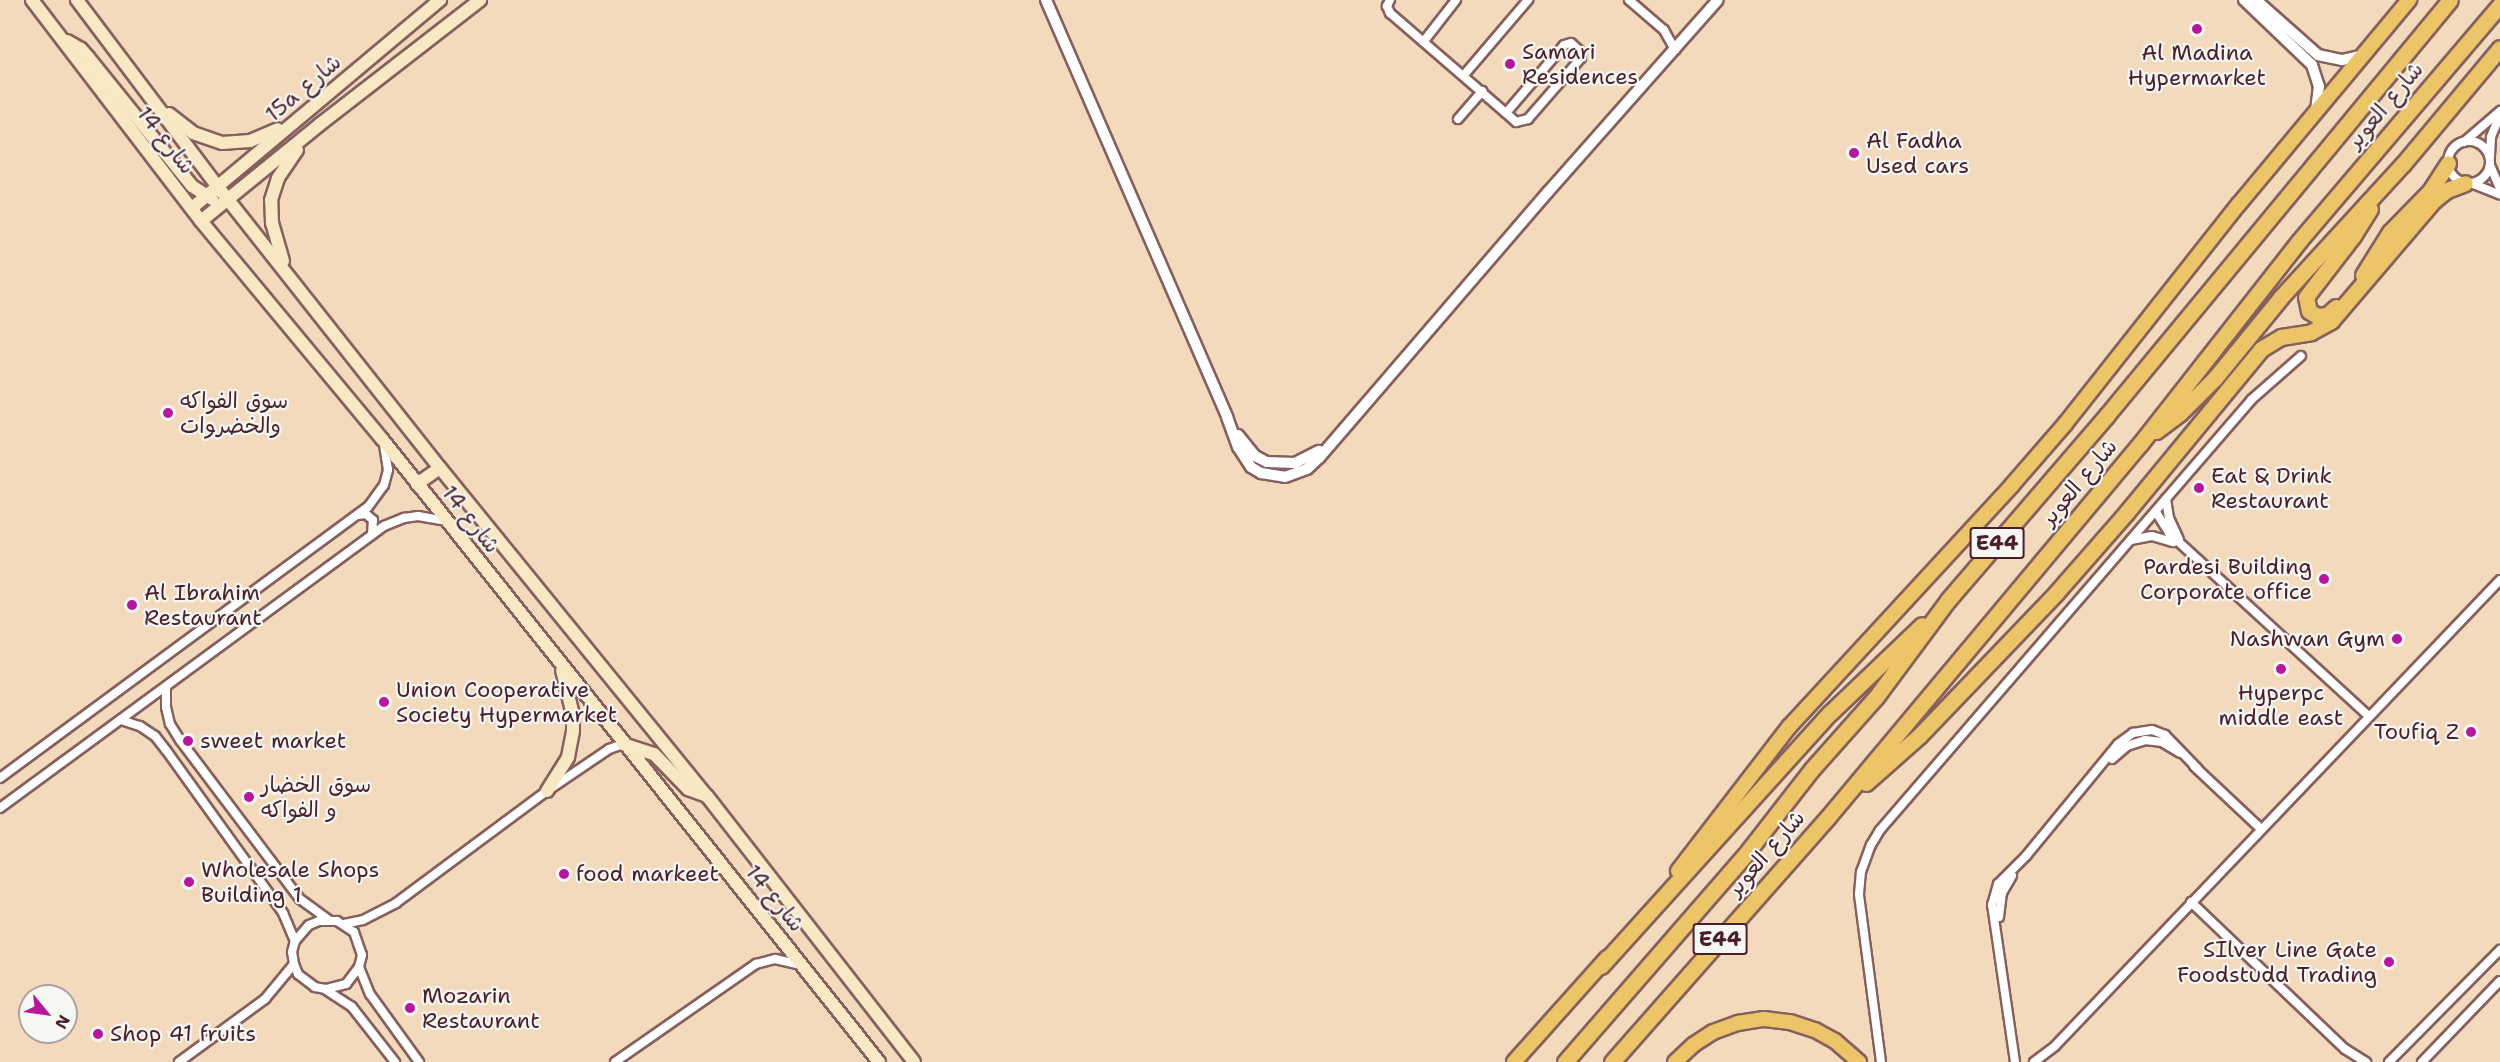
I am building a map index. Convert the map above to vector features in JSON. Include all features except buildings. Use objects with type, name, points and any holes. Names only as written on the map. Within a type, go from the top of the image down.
[{"type":"highway","points":[[2429,23],[2438,0]]},
{"type":"highway","name":"E44","points":[[2429,23],[2450,0]]},
{"type":"highway","name":"شارع العوير","points":[[1612,1062],[1828,817],[2140,444],[2299,241],[2500,5]]},
{"type":"highway","name":"شارع العوير","points":[[1565,1062],[1745,855],[1812,769],[1876,697],[1948,600],[2107,415],[2429,23]]},
{"type":"highway","points":[[2140,444],[2180,413],[2204,390],[2281,297],[2377,193],[2500,48]]},
{"type":"highway","points":[[2377,193],[2354,236],[2307,292],[2307,306],[2313,314],[2327,315],[2338,305],[2364,274],[2390,232],[2430,190],[2448,163]]},
{"type":"highway","points":[[1828,817],[1919,736],[2028,624],[2126,513],[2261,349],[2281,337],[2311,332],[2331,321],[2434,200],[2447,190],[2468,183]]},
{"type":"highway","points":[[1601,966],[1830,713],[1948,600]]},
{"type":"main road","name":"شارع 14","points":[[32,0],[201,221],[382,439],[623,744],[879,1062]]},
{"type":"main road","name":"شارع 14","points":[[77,0],[218,187],[287,271],[440,468],[707,796],[914,1062]]},
{"type":"main road","name":"15a شارع","points":[[192,208],[441,0]]},
{"type":"main road","name":"15a شارع","points":[[201,221],[319,125],[480,0]]},
{"type":"main road","points":[[1514,1062],[1601,966],[1683,865],[1789,727],[2012,485],[2065,424],[2148,322],[2223,224],[2409,0]]},
{"type":"main road","points":[[63,40],[81,50],[192,186],[206,197],[228,199]]},
{"type":"main road","points":[[149,96],[193,133],[222,143],[250,141],[264,137],[315,105]]},
{"type":"main road","points":[[287,271],[272,223],[274,189],[290,158],[319,125]]},
{"type":"main road","points":[[417,484],[440,468]]},
{"type":"main road","points":[[547,791],[568,757],[573,731],[573,715],[561,666]]},
{"type":"main road","points":[[623,744],[639,747],[654,754],[688,789],[707,796]]},
{"type":"main road","points":[[1675,1062],[1693,1045],[1711,1033],[1738,1023],[1764,1019],[1790,1022],[1815,1030],[1835,1041],[1859,1062]]},
{"type":"street","points":[[1046,0],[1243,458],[1262,474],[1273,477],[1291,476],[1307,469],[1718,0]]},
{"type":"street","points":[[1390,0],[1387,6],[1388,11],[1516,122],[1525,122],[1581,58],[1581,52],[1571,43],[1566,44],[1506,113]]},
{"type":"street","points":[[1424,41],[1456,0]]},
{"type":"street","points":[[1464,75],[1528,0]]},
{"type":"street","points":[[1629,0],[1664,30],[1675,50]]},
{"type":"street","points":[[2244,0],[2312,65],[2319,86],[2315,112]]},
{"type":"street","points":[[2256,0],[2318,56],[2343,60],[2363,54]]},
{"type":"street","points":[[1664,30],[1686,37]]},
{"type":"street","points":[[1458,119],[1482,91]]},
{"type":"street","points":[[2500,113],[2451,153],[2448,163],[2455,178],[2500,195]]},
{"type":"street","points":[[2468,183],[2484,178],[2490,162],[2491,137],[2500,113]]},
{"type":"street","points":[[2463,142],[2477,143],[2483,147],[2500,188]]},
{"type":"street","points":[[1881,1062],[1859,894],[1861,872],[1871,845],[1880,830],[2252,399],[2301,356]]},
{"type":"street","points":[[0,778],[355,516],[377,497],[384,485],[388,462],[382,439]]},
{"type":"street","points":[[2166,499],[2173,528],[2189,551]]},
{"type":"street","points":[[2156,512],[2164,528],[2369,716]]},
{"type":"street","points":[[355,516],[370,516],[374,524],[372,534]]},
{"type":"street","points":[[0,808],[372,534],[404,518],[425,516],[446,521]]},
{"type":"street","points":[[2131,540],[2160,537],[2189,551]]},
{"type":"street","points":[[2034,1062],[2055,1046],[2500,580]]},
{"type":"street","points":[[166,687],[166,706],[170,724],[180,740],[300,899],[330,920],[344,924],[354,932],[360,943],[362,955],[359,967],[346,984],[326,989]]},
{"type":"street","points":[[121,720],[140,726],[155,736],[283,913],[295,941],[294,964],[306,982],[326,989],[352,1007],[395,1062]]},
{"type":"street","points":[[2015,1062],[1997,940],[1993,894],[1998,884],[2026,856],[2100,769],[2127,746],[2145,740],[2169,746],[2198,769],[2261,830]]},
{"type":"street","points":[[344,924],[380,912],[396,903],[547,791],[609,749],[623,744]]},
{"type":"street","points":[[2191,902],[2345,1049],[2354,1062]]},
{"type":"street","points":[[295,941],[309,925],[330,920]]},
{"type":"street","points":[[2389,1062],[2500,950]]},
{"type":"street","points":[[615,1062],[756,964],[776,959],[802,965]]},
{"type":"street","points":[[179,1062],[265,999],[294,964]]},
{"type":"street","points":[[359,967],[376,1006],[419,1062]]},
{"type":"street","points":[[2422,1062],[2500,981]]},
{"type":"street","points":[[2345,1049],[2366,1062]]},
{"type":"place","name":"Al Madina Hypermarket","points":[[2197,29]]},
{"type":"place","name":"Samari Residences","points":[[1510,64]]},
{"type":"place","name":"Al Fadha Used cars","points":[[1854,153]]},
{"type":"place","name":"سوق الفواكه والخضروات","points":[[168,413]]},
{"type":"place","name":"Eat & Drink Restaurant","points":[[2199,488]]},
{"type":"place","name":"Pardesi Building Corporate office","points":[[2324,579]]},
{"type":"place","name":"Al Ibrahim Restaurant","points":[[132,605]]},
{"type":"place","name":"Nashwan Gym","points":[[2397,639]]},
{"type":"place","name":"Hyperpc middle east","points":[[2281,669]]},
{"type":"place","name":"Union Cooperative Society Hypermarket","points":[[384,702]]},
{"type":"place","name":"Toufiq Z","points":[[2471,732]]},
{"type":"place","name":"sweet market","points":[[188,741]]},
{"type":"place","name":"سوق الخضار و الفواكه","points":[[249,797]]},
{"type":"place","name":"food markeet","points":[[564,874]]},
{"type":"place","name":"Wholesale Shops Building 1","points":[[189,882]]},
{"type":"place","name":"SIlver Line Gate Foodstudd Trading","points":[[2389,962]]},
{"type":"place","name":"Mozarin Restaurant","points":[[410,1008]]},
{"type":"place","name":"Shop 41 fruits","points":[[98,1034]]}]
